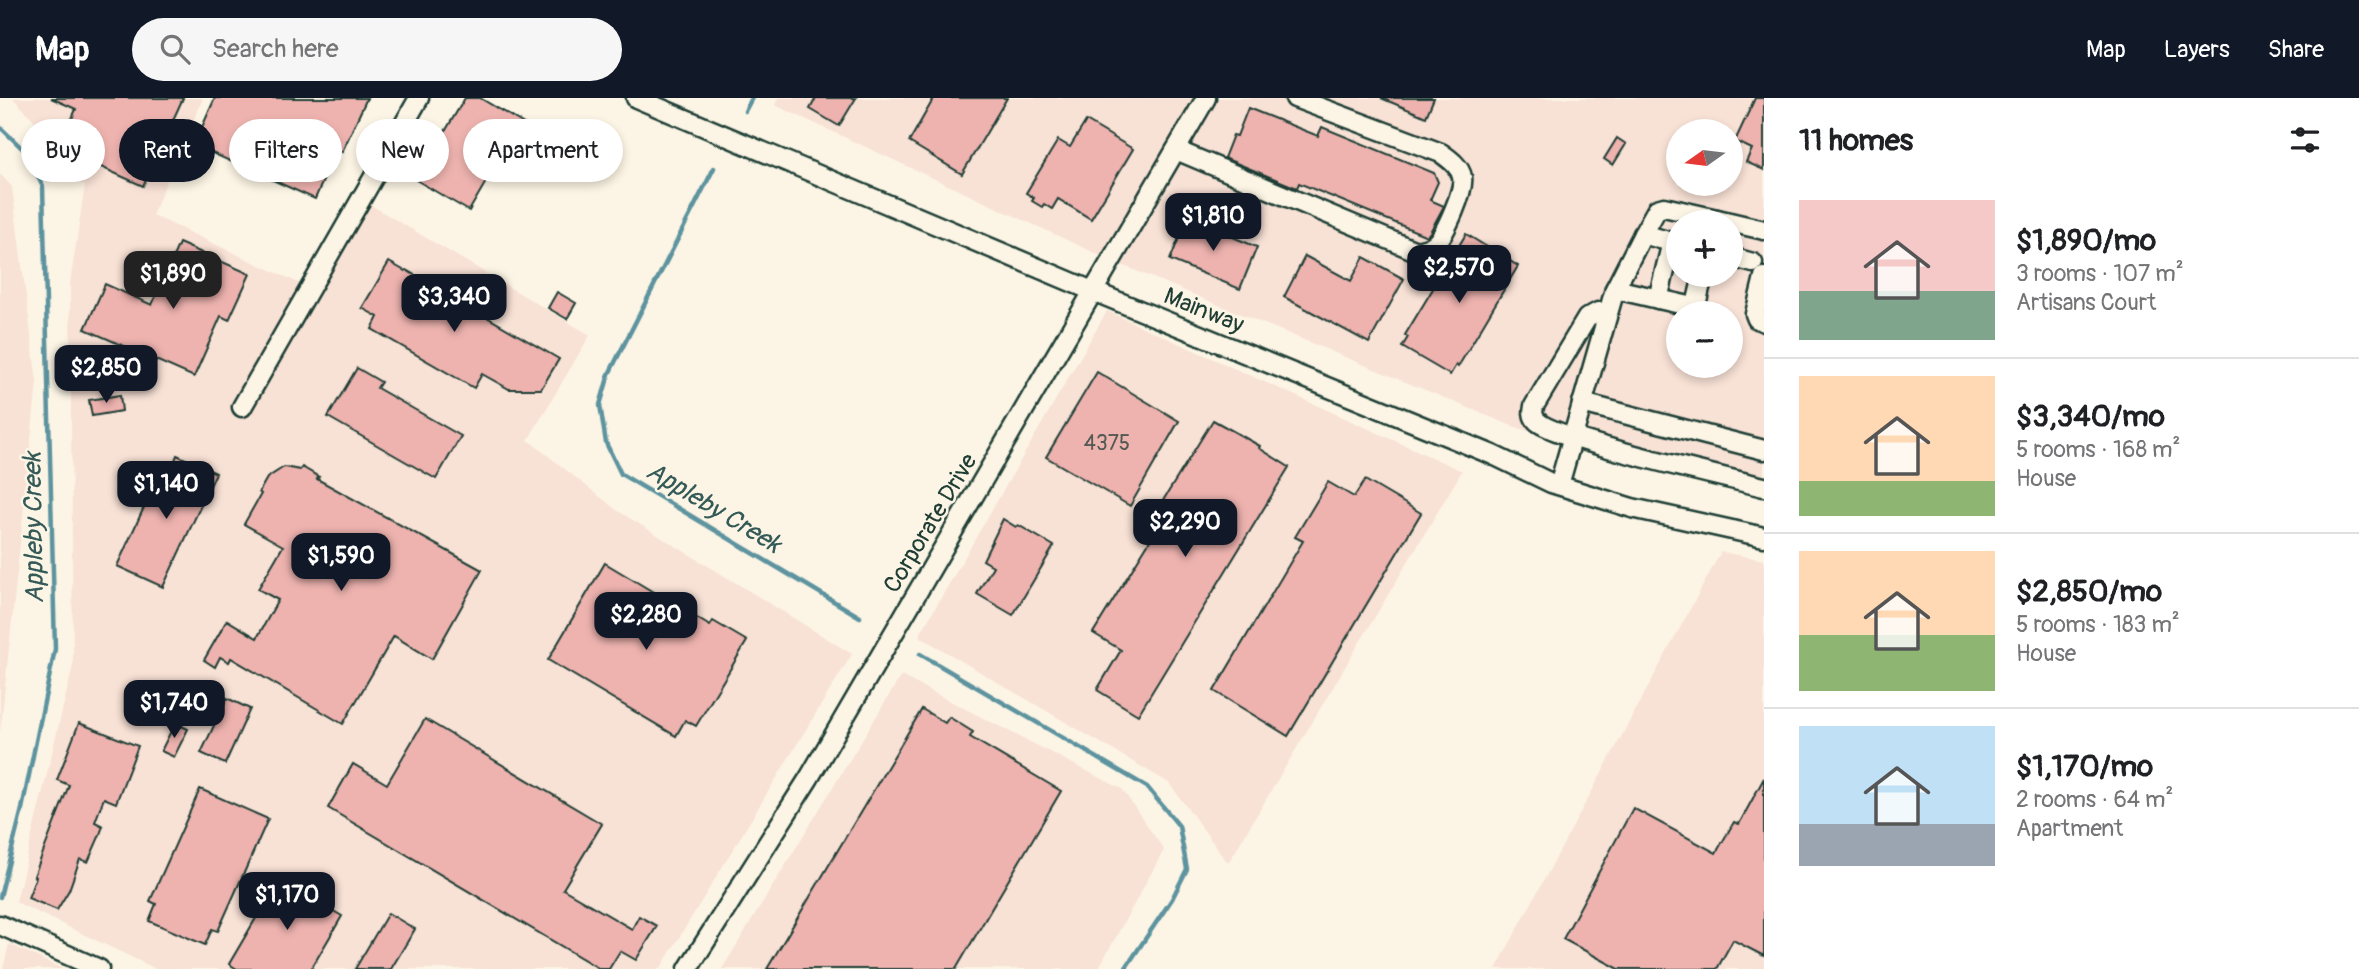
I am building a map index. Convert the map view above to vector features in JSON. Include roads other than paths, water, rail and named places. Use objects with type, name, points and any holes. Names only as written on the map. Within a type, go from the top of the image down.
[{"type":"street","points":[[242,407],[419,98]]},
{"type":"street","name":"Mainway","points":[[636,98],[1095,292],[1493,455],[1559,485],[1632,508],[1764,537]]},
{"type":"street","name":"Corporate Drive","points":[[688,969],[809,778],[1206,98]]},
{"type":"street","points":[[1176,150],[1416,251],[1434,245],[1442,236],[1462,188],[1462,177],[1456,166],[1441,153],[1295,98]]},
{"type":"street","points":[[1559,485],[1615,289],[1654,211],[1664,207],[1676,210]]},
{"type":"street","points":[[1743,226],[1764,230]]},
{"type":"street","points":[[1643,234],[1666,240]]},
{"type":"street","points":[[1758,270],[1755,314],[1757,319],[1764,322]]},
{"type":"street","points":[[1658,299],[1666,273]]},
{"type":"street","points":[[1615,289],[1689,306],[1697,301],[1700,287]]},
{"type":"street","points":[[1608,312],[1598,312],[1587,318],[1534,405],[1533,413],[1538,422],[1572,437],[1764,487]]},
{"type":"street","points":[[1582,402],[1764,450]]},
{"type":"street","points":[[0,925],[99,969]]},
{"type":"waterway","name":"Appleby Creek","points":[[745,111],[752,98]]},
{"type":"waterway","name":"Appleby Creek","points":[[0,127],[27,153],[43,187],[55,649],[22,809],[0,897]]},
{"type":"waterway","name":"Appleby Creek","points":[[714,168],[609,374],[600,405],[606,443],[621,474],[860,617]]},
{"type":"waterway","name":"Appleby Creek","points":[[920,654],[1147,787],[1179,826],[1187,869],[1172,899],[1125,969]]}]
